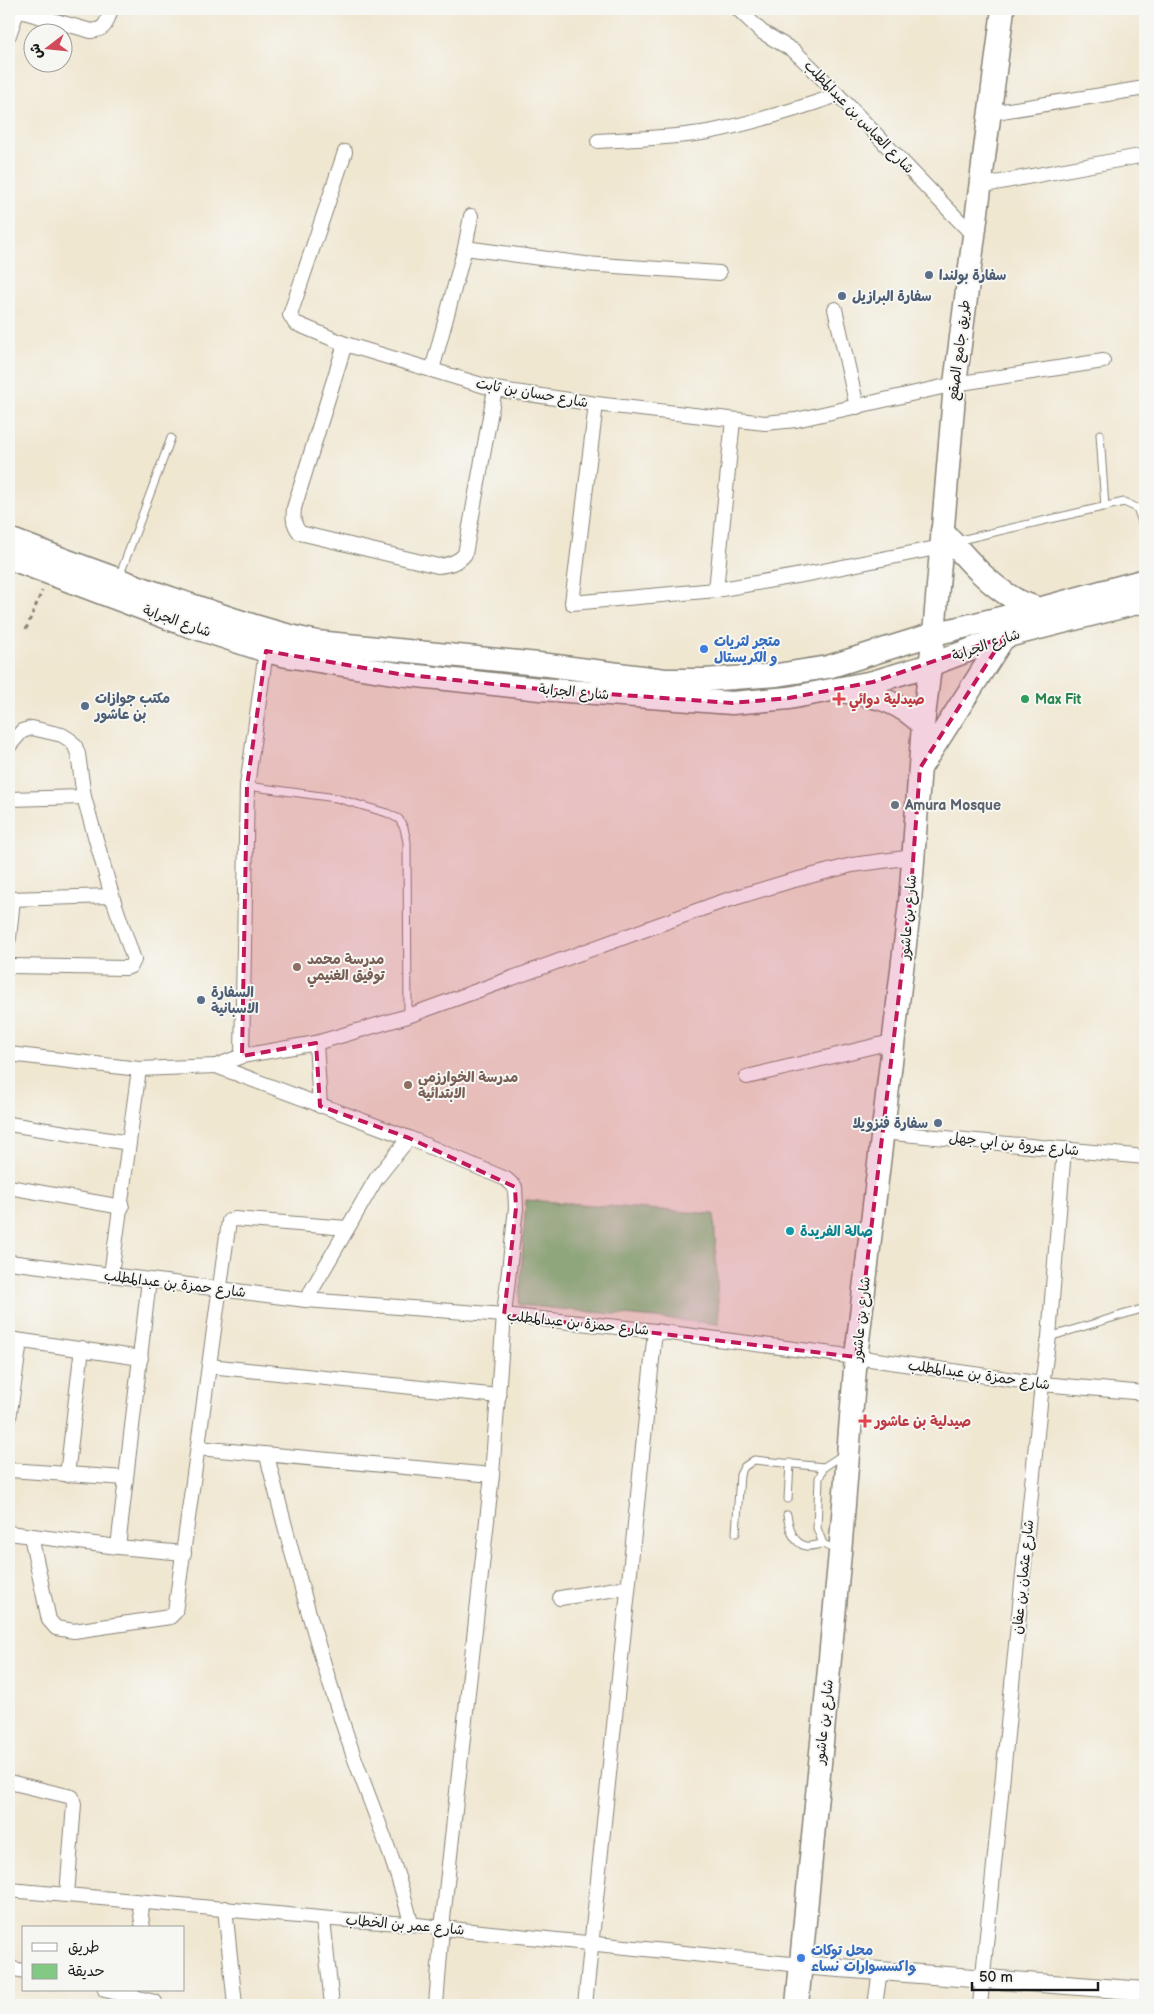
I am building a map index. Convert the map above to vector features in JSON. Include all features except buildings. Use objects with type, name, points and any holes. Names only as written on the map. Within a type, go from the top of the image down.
[{"type":"main road","name":"طريق جامع الصقع","points":[[934,634],[945,540],[955,384],[1003,9]]},
{"type":"main road","name":"شارع الجرابة","points":[[9,539],[118,580],[259,628],[317,642],[548,665],[665,680],[777,676],[819,668],[934,634],[1038,609],[1145,580]]},
{"type":"main road","points":[[945,540],[1013,598],[1038,609]]},
{"type":"main road","name":"شارع الجرابة","points":[[9,558],[181,623],[266,651],[399,674],[540,689],[732,703],[789,698],[873,682],[930,665],[1004,636],[1145,601]]},
{"type":"main road","name":"شارع بن عاشور","points":[[797,2005],[832,1548],[849,1452],[856,1357],[895,1041],[913,857],[923,725],[934,634]]},
{"type":"main road","points":[[920,768],[1004,636]]},
{"type":"main road","points":[[832,690],[857,693],[900,705],[923,725]]},
{"type":"street","points":[[9,35],[17,9],[91,31],[100,30],[106,24],[111,9]]},
{"type":"street","name":"شارع العباس بن عبدالمطلب","points":[[738,9],[762,32],[794,52],[973,235]]},
{"type":"street","points":[[990,113],[1145,88]]},
{"type":"street","points":[[598,141],[666,137],[707,132],[780,115],[838,95]]},
{"type":"street","name":"شارع حسان بن ثابت","points":[[344,152],[290,315],[295,323],[346,344],[496,389],[596,404],[765,423],[780,422],[857,407],[955,384],[1103,360]]},
{"type":"street","points":[[979,186],[1145,155]]},
{"type":"street","points":[[432,370],[465,248],[471,216]]},
{"type":"street","points":[[465,248],[584,264],[719,273]]},
{"type":"street","points":[[835,309],[857,407]]},
{"type":"street","points":[[346,344],[294,508],[292,519],[300,533],[438,566],[448,565],[461,558],[465,554],[496,389]]},
{"type":"street","points":[[596,404],[572,603],[716,590],[813,573],[945,540]]},
{"type":"street","points":[[716,590],[733,420]]},
{"type":"street","points":[[242,1056],[247,786],[266,651]]},
{"type":"street","points":[[9,746],[22,731],[32,728],[62,735],[70,740],[78,754],[84,797],[112,896],[134,954],[134,964],[126,968],[9,966]]},
{"type":"street","points":[[9,799],[84,797]]},
{"type":"street","points":[[9,1054],[140,1069],[216,1066],[242,1056],[316,1043],[408,1016],[744,895],[787,882],[852,865],[913,857]]},
{"type":"street","points":[[9,938],[11,899],[112,896]]},
{"type":"street","points":[[747,1077],[895,1041]]},
{"type":"street","points":[[316,1043],[320,1106]]},
{"type":"street","points":[[216,1066],[409,1138],[506,1179],[515,1187],[516,1208],[504,1315],[492,1475],[442,1928],[436,2005]]},
{"type":"street","points":[[112,1275],[140,1069]]},
{"type":"street","points":[[9,1124],[129,1143]]},
{"type":"street","name":"شارع عروة بن ابي جهل","points":[[883,1132],[1145,1157]]},
{"type":"street","points":[[306,1300],[376,1179],[409,1138]]},
{"type":"street","name":"شارع عثمان بن عفان","points":[[980,2005],[1042,1384],[1049,1337],[1064,1149]]},
{"type":"street","points":[[9,1187],[122,1207]]},
{"type":"street","points":[[32,1536],[49,1620],[56,1628],[63,1631],[170,1617],[175,1612],[177,1606],[220,1290],[227,1225],[231,1219],[347,1228]]},
{"type":"street","name":"شارع حمزة بن عبدالمطلب","points":[[9,1262],[306,1300],[504,1315],[655,1331],[856,1357],[1042,1384],[1145,1393]]},
{"type":"street","points":[[118,1547],[149,1280]]},
{"type":"street","points":[[585,2005],[655,1331]]},
{"type":"street","points":[[9,1419],[14,1340],[82,1348],[141,1358]]},
{"type":"street","points":[[67,1475],[82,1348]]},
{"type":"street","points":[[209,1366],[499,1396]]},
{"type":"street","points":[[198,1448],[267,1456],[492,1475]]},
{"type":"street","points":[[267,1456],[304,1600],[353,1753],[404,1895],[411,1923]]},
{"type":"street","points":[[9,1470],[125,1478]]},
{"type":"street","points":[[9,1533],[118,1547],[184,1553]]},
{"type":"street","points":[[560,1598],[628,1587]]},
{"type":"street","points":[[9,1782],[72,1797],[74,1804],[67,1895]]},
{"type":"street","name":"شارع عمر بن الخطاب","points":[[9,1890],[225,1908],[323,1919],[411,1923],[442,1928],[800,1964]]},
{"type":"street","points":[[139,1902],[143,1926]]},
{"type":"street","points":[[225,1908],[235,2005]]},
{"type":"street","points":[[323,1919],[332,2005]]},
{"type":"street","points":[[800,1964],[1145,1991]]},
{"type":"street","points":[[9,1968],[22,1971]]},
{"type":"street","points":[[875,2005],[880,1970]]},
{"type":"street","points":[[116,1992],[155,1999]]},
{"type":"lane","points":[[1100,434],[1105,507]]},
{"type":"lane","points":[[118,580],[171,438]]},
{"type":"lane","points":[[945,540],[1124,502],[1136,508],[1145,530]]},
{"type":"lane","points":[[247,786],[336,798],[387,813],[399,819],[404,828],[407,842],[408,1016]]},
{"type":"lane","points":[[1049,1337],[1145,1308]]},
{"type":"lane","points":[[832,1548],[817,1528],[819,1478],[824,1467],[849,1452]]},
{"type":"lane","points":[[736,1533],[740,1475],[744,1467],[754,1460],[824,1467]]},
{"type":"lane","points":[[788,1498],[790,1464]]},
{"type":"lane","points":[[787,1515],[790,1530],[797,1541],[806,1546],[832,1548]]},
{"type":"path","points":[[26,629],[50,573]]},
{"type":"highlighted area","points":[[1004,637],[920,768],[910,902],[856,1357],[504,1315],[516,1208],[515,1187],[409,1138],[320,1106],[316,1043],[242,1056],[247,786],[266,651],[399,674],[540,689],[732,703],[789,698],[873,682]]},
{"type":"green space","points":[[526,1200],[714,1214],[719,1324],[519,1305]]},
{"type":"place","name":"سفارة بولندا","points":[[929,275]]},
{"type":"place","name":"سفارة البرازيل","points":[[842,296]]},
{"type":"place","name":"متجر لثريات و الكريستال","points":[[704,649]]},
{"type":"place","name":"صيدلية دوائي","points":[[839,699]]},
{"type":"place","name":"Max Fit","points":[[1025,699]]},
{"type":"place","name":"مكتب جوازات بن عاشور","points":[[85,706]]},
{"type":"place","name":"Amura Mosque","points":[[895,805]]},
{"type":"place","name":"مدرسة محمد توفيق الغنيمي","points":[[297,967]]},
{"type":"place","name":"السفارة الاسبانية","points":[[201,1000]]},
{"type":"place","name":"مدرسة الخوارزمي الابتدائية","points":[[408,1085]]},
{"type":"place","name":"سفارة فنزويلا","points":[[938,1123]]},
{"type":"place","name":"صالة الفريدة","points":[[790,1231]]},
{"type":"place","name":"صيدلية بن عاشور","points":[[865,1421]]},
{"type":"place","name":"محل توكات واكسسوارات نساء","points":[[801,1958]]}]
